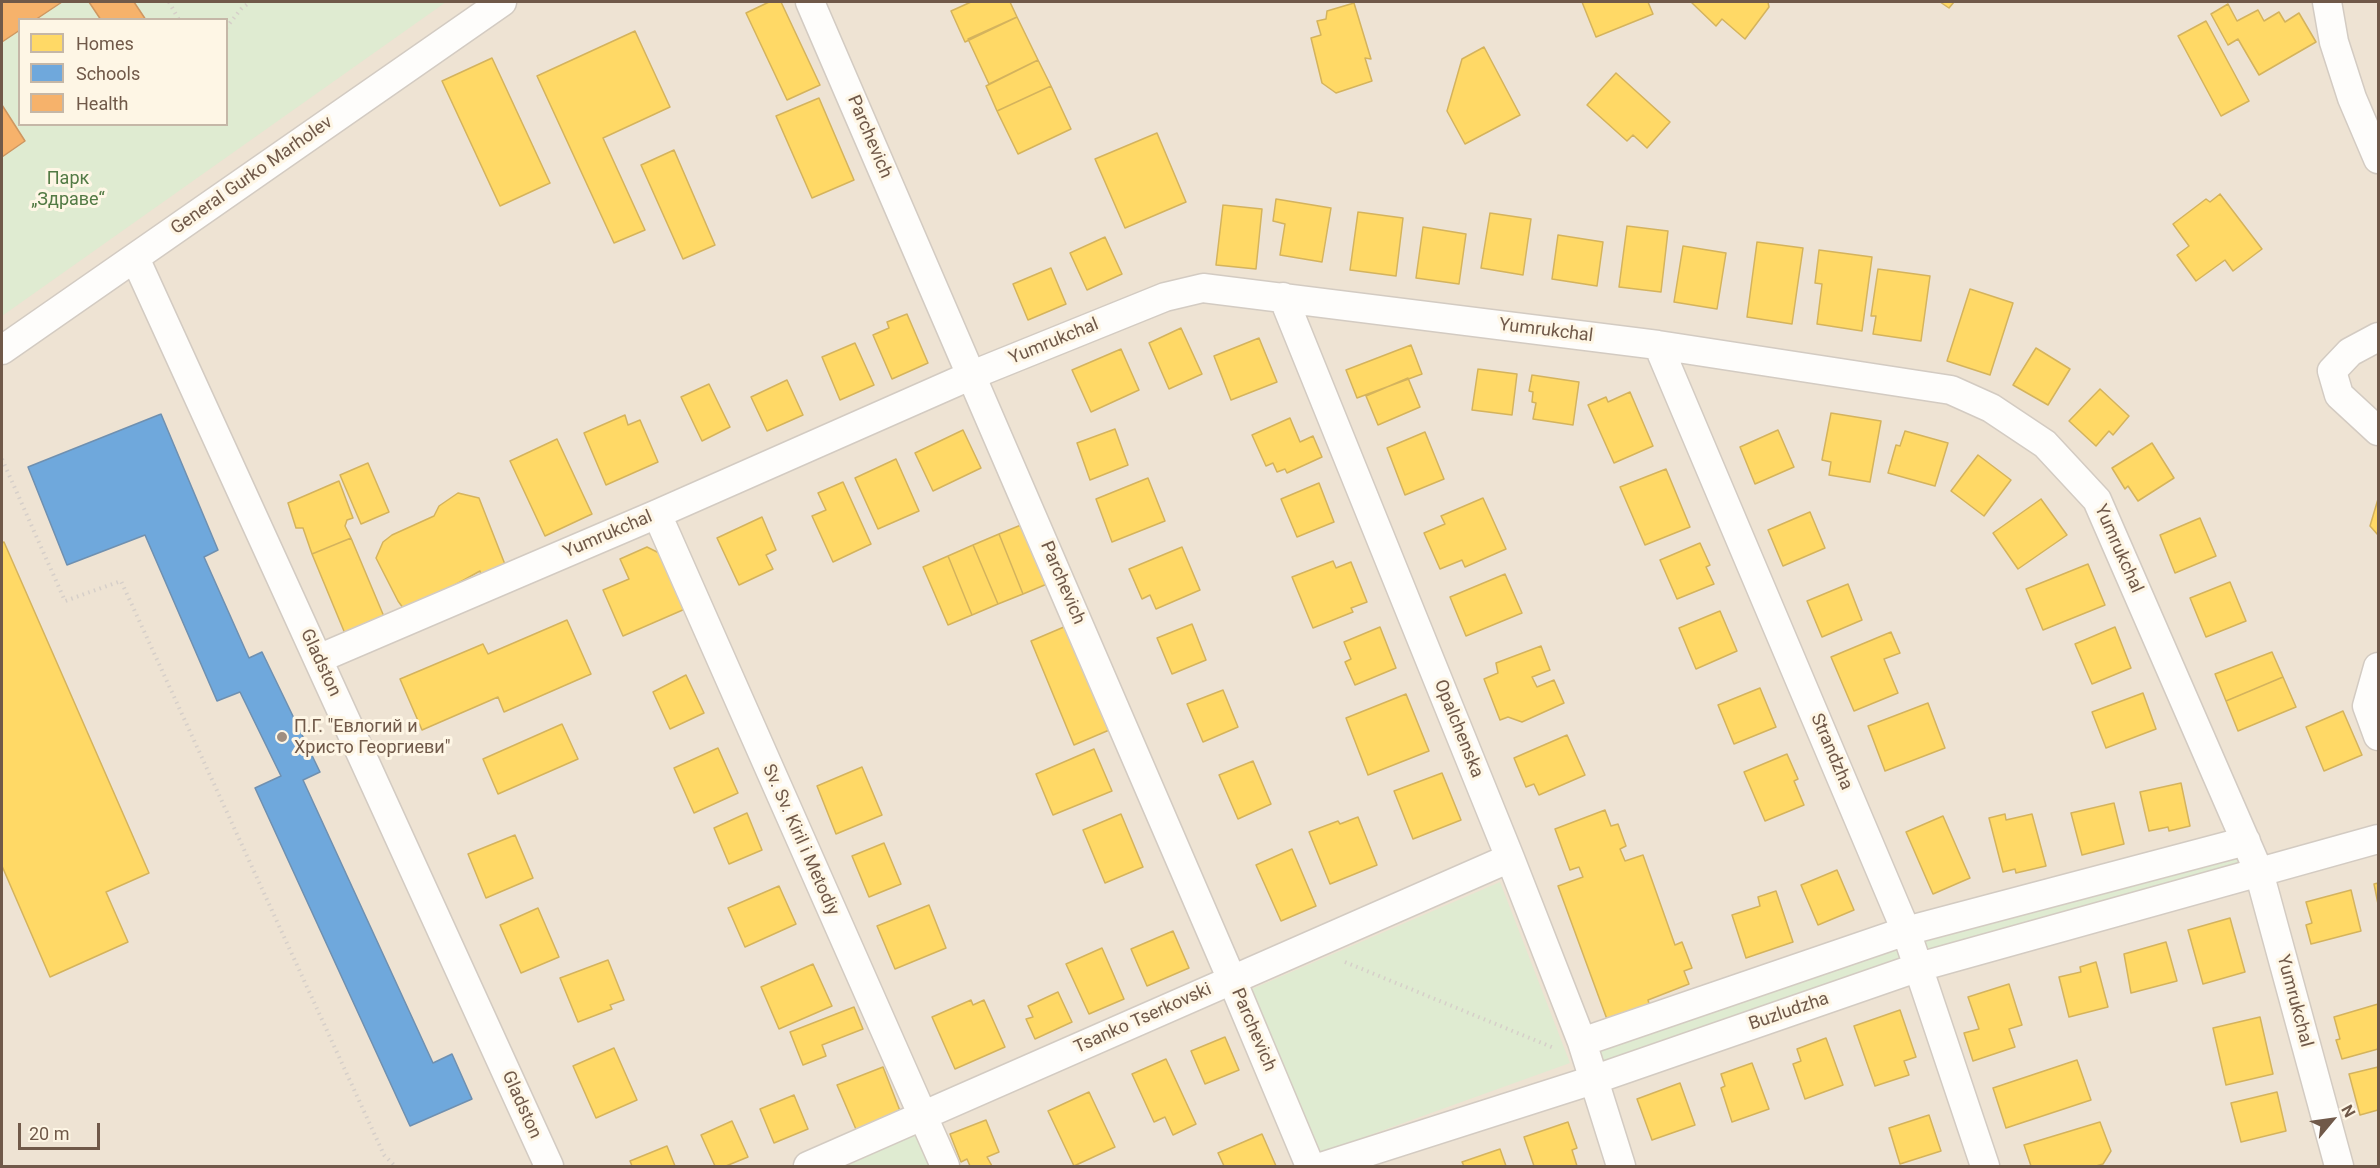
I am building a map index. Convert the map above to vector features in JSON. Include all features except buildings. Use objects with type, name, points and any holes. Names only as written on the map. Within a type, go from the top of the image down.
[{"type":"street","name":"General Gurko Marholev","points":[[2,350],[502,2]]},
{"type":"street","name":"Parchevich","points":[[810,2],[1232,980],[1310,1167]]},
{"type":"street","points":[[2327,2],[2334,42],[2352,98],[2379,159]]},
{"type":"street","name":"Gladston","points":[[135,258],[549,1167]]},
{"type":"street","name":"Yumrukchal","points":[[318,659],[657,514],[972,375],[1165,297],[1203,288],[1658,345],[1950,390],[1991,408],[2045,444],[2097,500],[2259,872],[2339,1167]]},
{"type":"street","name":"Opalchenska","points":[[1283,297],[1582,1042],[1621,1167]]},
{"type":"street","points":[[2379,338],[2350,352],[2332,371],[2339,394],[2379,431]]},
{"type":"street","name":"Strandzha","points":[[1658,345],[1906,931],[1985,1167]]},
{"type":"street","name":"Sv. Sv. Kiril i Metodiy","points":[[657,514],[945,1167]]},
{"type":"street","points":[[2379,667],[2367,706],[2379,736]]},
{"type":"street","name":"Buzludzha","points":[[1324,1167],[1593,1080],[1919,967],[2379,839]]},
{"type":"street","points":[[1582,1042],[1906,931],[2246,841]]},
{"type":"street","name":"Tsanko Tserkovski","points":[[808,1167],[1510,858]]},
{"type":"path","points":[[168,2],[178,18]]},
{"type":"path","points":[[228,25],[250,2]]},
{"type":"path","points":[[2,459],[64,601],[121,581],[384,1155],[395,1167]]},
{"type":"path","points":[[1308,947],[1551,1048],[1582,1042]]},
{"type":"shaded area","points":[[2,2],[2378,2],[2378,1166],[2,1166]]},
{"type":"green space","name":"Парк „Здраве“","points":[[2,2],[446,2],[2,316]]},
{"type":"green space","points":[[2246,841],[2259,872],[1593,1080],[1582,1042]]},
{"type":"green space","points":[[1500,882],[1570,1063],[1317,1154],[1252,989]]},
{"type":"green space","points":[[922,1116],[945,1166],[808,1166]]},
{"type":"place","name":"П.Г. \"Евлогий и Христо Георгиеви\"","points":[[282,737]]}]
